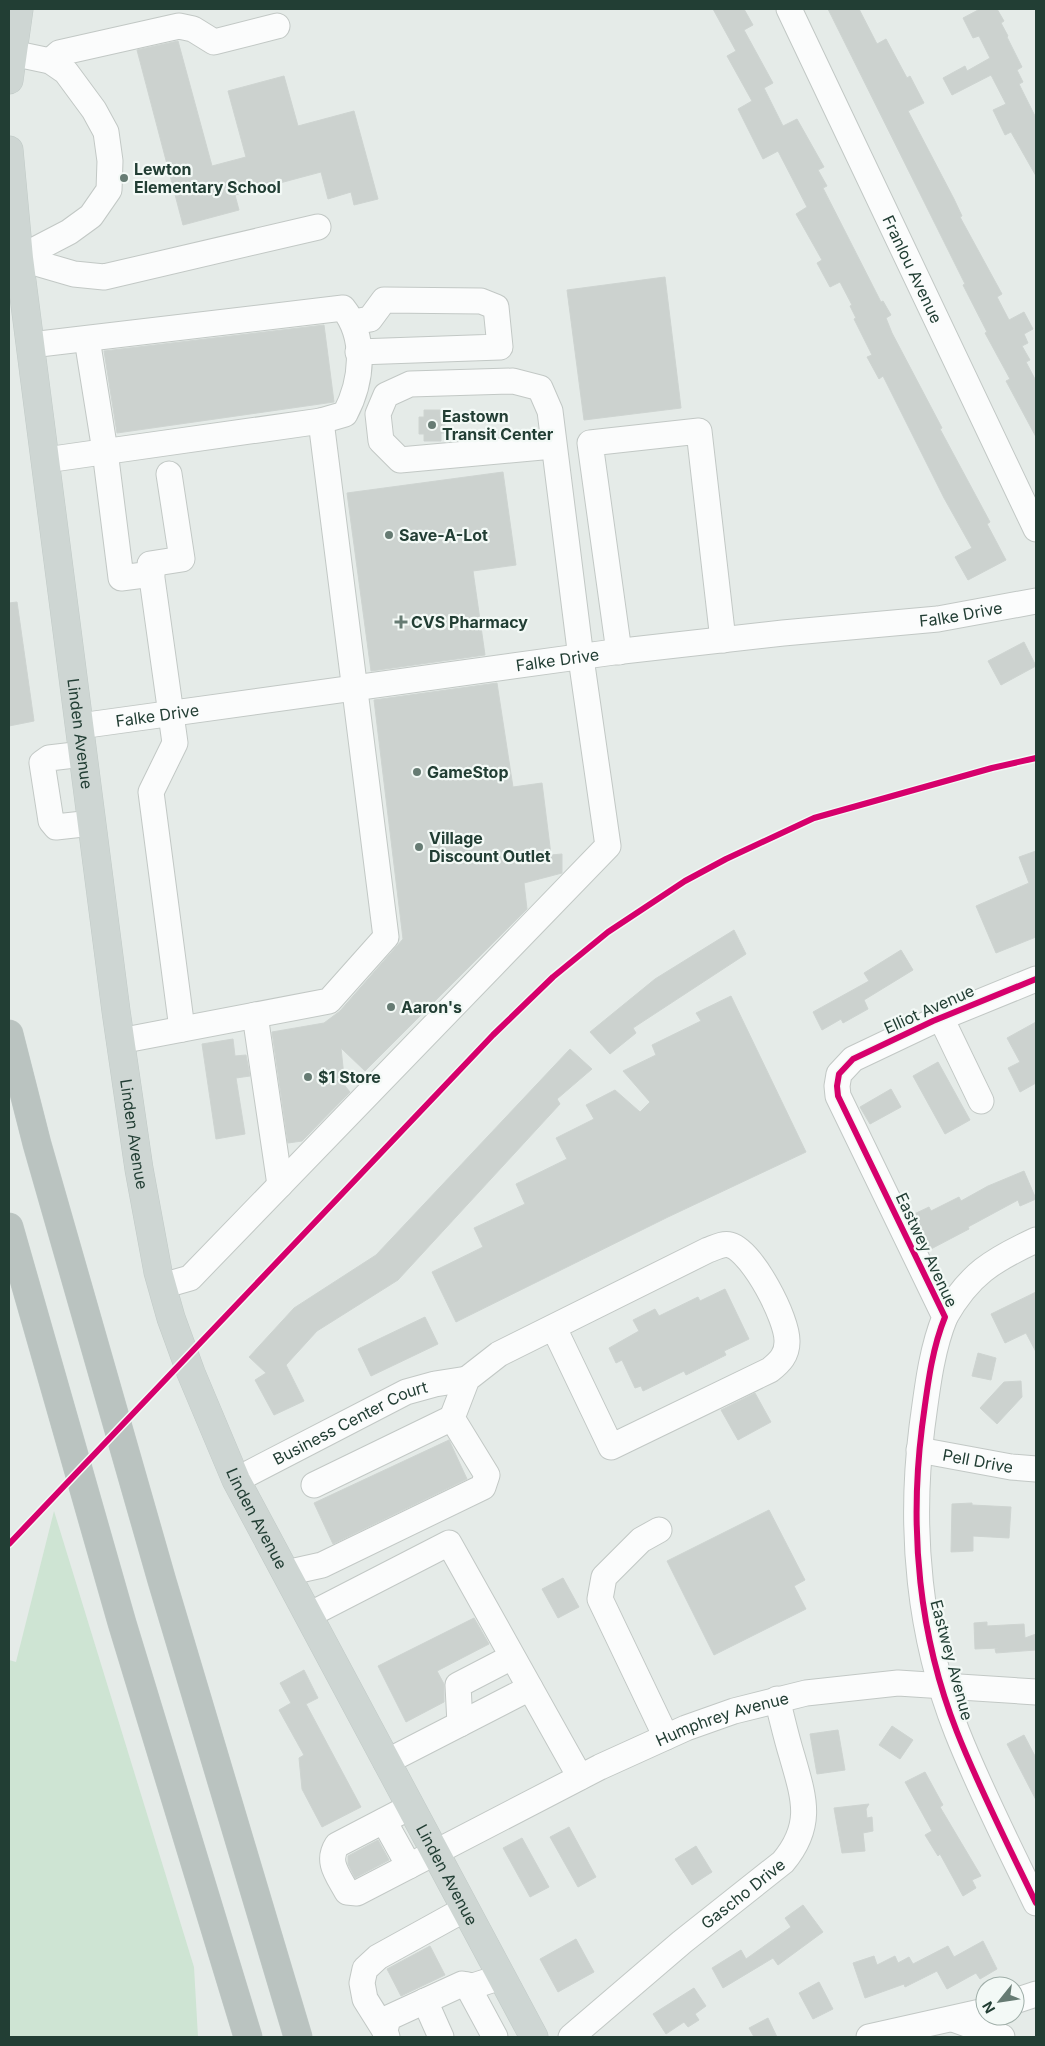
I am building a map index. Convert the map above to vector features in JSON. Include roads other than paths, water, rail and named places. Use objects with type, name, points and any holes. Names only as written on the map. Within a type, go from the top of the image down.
[{"type":"highway","points":[[9,1034],[37,1144],[162,1581],[298,2037]]},
{"type":"highway","points":[[9,1227],[58,1407],[248,2037]]},
{"type":"main road","points":[[10,66],[19,9]]},
{"type":"main road","name":"Linden Avenue","points":[[9,150],[19,258],[120,1041],[140,1169],[162,1286],[181,1346],[236,1480],[464,1910],[534,2037]]},
{"type":"street","name":"Franlou Avenue","points":[[789,9],[1036,529]]},
{"type":"street","points":[[10,66],[50,61],[59,53],[179,26],[194,29],[214,42],[277,26]]},
{"type":"street","points":[[19,258],[69,232],[91,216],[109,190],[110,161],[106,132],[94,110],[66,72],[50,61]]},
{"type":"street","points":[[19,258],[74,274],[104,277],[318,227]]},
{"type":"street","points":[[354,322],[370,319],[384,300],[481,301],[496,307],[500,348],[358,352]]},
{"type":"street","points":[[31,345],[343,308],[354,322],[358,352],[360,373],[353,399],[333,417],[46,460]]},
{"type":"street","points":[[87,339],[105,451],[121,578],[152,574]]},
{"type":"street","points":[[162,1286],[190,1278],[608,846],[581,658],[550,411],[540,388],[512,381],[410,384],[386,395],[378,414],[381,441],[400,460],[553,446]]},
{"type":"street","points":[[120,1041],[329,1001],[386,937],[355,688],[333,417]]},
{"type":"street","points":[[619,652],[590,443],[700,431],[723,640]]},
{"type":"street","points":[[169,474],[182,560],[150,564],[175,743],[151,792],[182,1029]]},
{"type":"street","name":"Falke Drive","points":[[80,726],[619,652],[938,619],[1036,601]]},
{"type":"street","points":[[83,754],[49,758],[42,763],[51,821],[56,826],[92,823]]},
{"type":"street","name":"Elliot Avenue","points":[[839,1074],[853,1059],[941,1018],[1036,979]]},
{"type":"street","points":[[255,1015],[280,1185]]},
{"type":"street","points":[[941,1018],[981,1101]]},
{"type":"street","name":"Eastwey Avenue","points":[[839,1074],[836,1086],[838,1096],[945,1317],[928,1386],[919,1450],[917,1527],[920,1592],[942,1684],[957,1730],[985,1797],[1036,1903]]},
{"type":"street","points":[[945,1317],[957,1296],[985,1266],[1036,1240]]},
{"type":"street","points":[[314,1484],[452,1418],[467,1379],[499,1354],[708,1250],[730,1245],[748,1258],[756,1269],[782,1318],[788,1342],[780,1363],[770,1370],[612,1447],[554,1328]]},
{"type":"street","name":"Business Center Court","points":[[236,1480],[406,1392],[435,1384],[467,1379]]},
{"type":"street","points":[[286,1573],[322,1565],[483,1487],[487,1475],[452,1418]]},
{"type":"street","points":[[343,1425],[360,1462]]},
{"type":"street","name":"Pell Drive","points":[[919,1450],[1011,1467],[1036,1469]]},
{"type":"street","points":[[659,1530],[641,1540],[604,1578],[600,1599],[666,1737]]},
{"type":"street","points":[[309,1615],[449,1543],[580,1777]]},
{"type":"street","points":[[348,1552],[366,1584]]},
{"type":"street","points":[[460,1724],[458,1685],[512,1657]]},
{"type":"street","name":"Humphrey Avenue","points":[[384,1821],[337,1845],[331,1854],[331,1862],[347,1892],[357,1893],[580,1777],[666,1737],[734,1711],[777,1699],[806,1694],[898,1683],[942,1684],[1036,1692]]},
{"type":"street","points":[[386,1762],[530,1688]]},
{"type":"street","name":"Gascho Drive","points":[[571,2037],[682,1942],[783,1862],[793,1850],[802,1832],[804,1802],[777,1699]]},
{"type":"street","points":[[409,1866],[384,1821],[410,1807]]},
{"type":"street","points":[[386,2034],[365,1999],[362,1983],[366,1969],[378,1957],[464,1910]]},
{"type":"street","points":[[386,2034],[388,2018],[462,1984],[483,1984],[501,1977]]},
{"type":"street","points":[[467,1985],[495,2037]]},
{"type":"street","points":[[425,2001],[441,2037]]},
{"type":"street","points":[[869,2037],[975,2014]]},
{"type":"street","points":[[953,2019],[1002,2037]]},
{"type":"place","name":"Lewton Elementary School","points":[[124,178]]},
{"type":"place","name":"Eastown Transit Center","points":[[432,425]]},
{"type":"place","name":"Save-A-Lot","points":[[389,535]]},
{"type":"place","name":"CVS Pharmacy","points":[[401,622]]},
{"type":"place","name":"GameStop","points":[[417,772]]},
{"type":"place","name":"Village Discount Outlet","points":[[419,847]]},
{"type":"place","name":"Aaron's","points":[[391,1007]]},
{"type":"place","name":"$1 Store","points":[[308,1077]]}]
